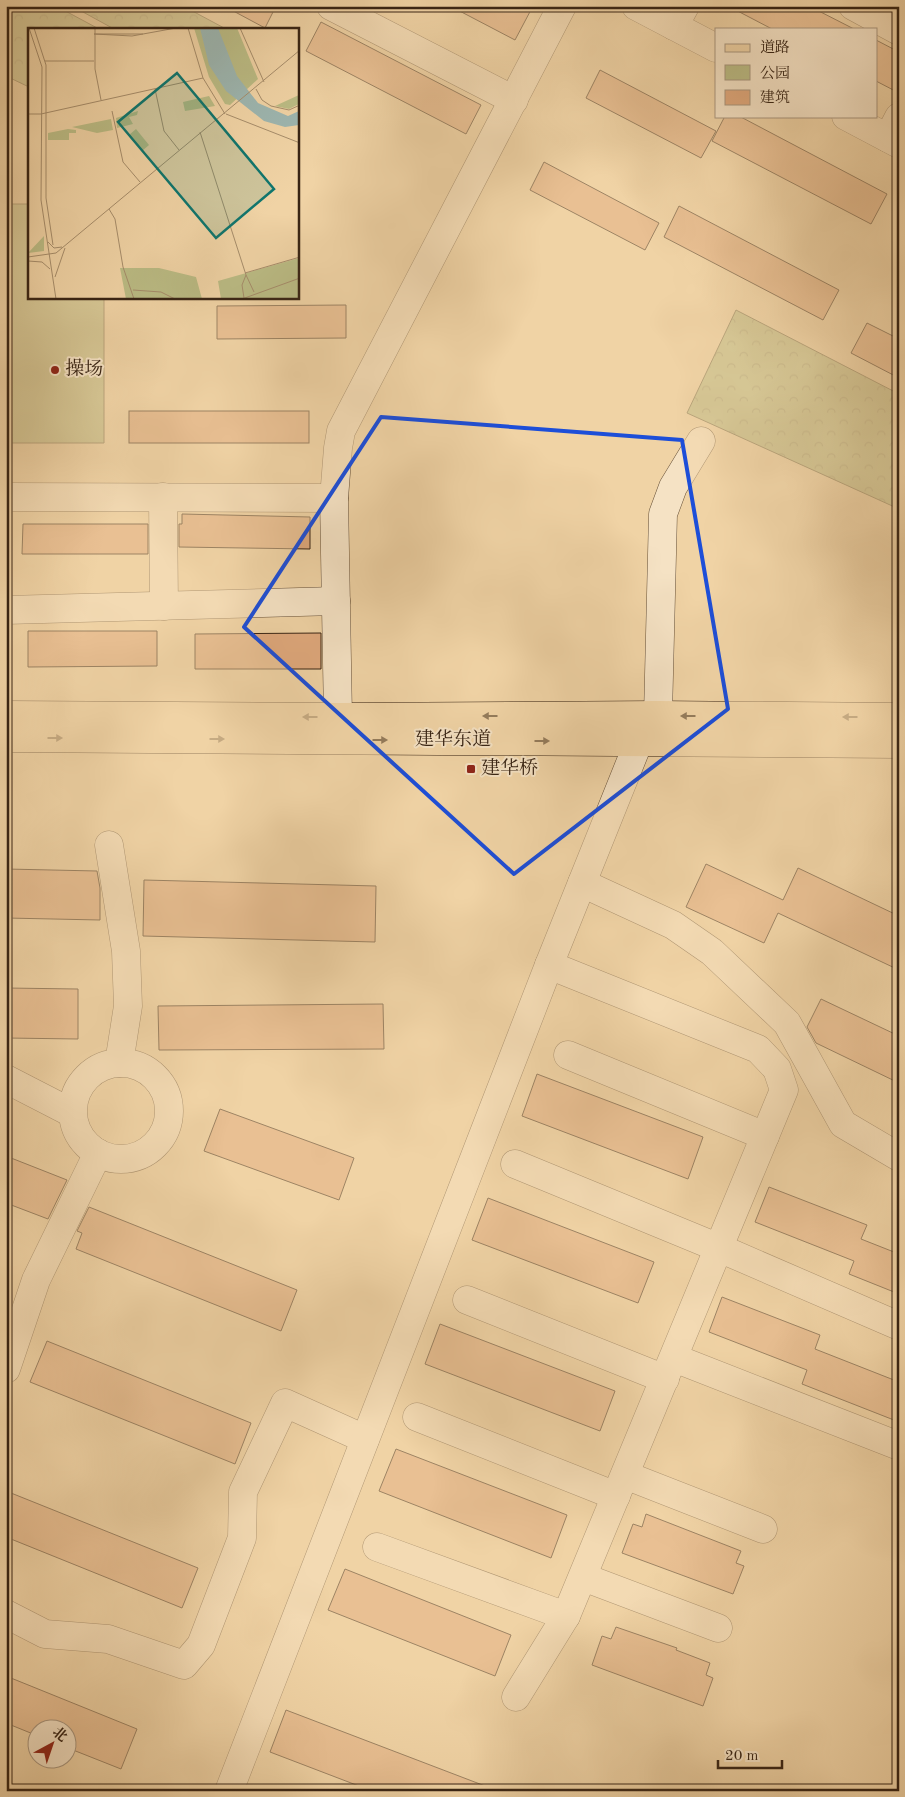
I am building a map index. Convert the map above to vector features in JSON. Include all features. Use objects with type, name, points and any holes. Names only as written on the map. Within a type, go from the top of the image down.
[{"type":"main road","name":"建华东道","points":[[6,715],[338,717],[658,715],[899,718]]},
{"type":"main road","name":"建华东道","points":[[6,738],[899,744]]},
{"type":"street","points":[[331,6],[514,100]]},
{"type":"street","points":[[338,717],[334,498],[341,431],[562,6]]},
{"type":"street","points":[[636,6],[679,16],[715,47]]},
{"type":"street","points":[[853,6],[899,31]]},
{"type":"street","points":[[852,118],[895,133]]},
{"type":"street","points":[[229,1791],[548,965],[639,741],[658,715],[663,514],[674,487],[701,441]]},
{"type":"street","points":[[6,497],[334,498]]},
{"type":"street","points":[[163,497],[164,606]]},
{"type":"street","points":[[6,610],[336,602]]},
{"type":"street","points":[[109,845],[126,951],[128,1006],[119,1063]]},
{"type":"street","points":[[582,883],[672,925],[712,952],[787,1023],[844,1124],[899,1157]]},
{"type":"street","points":[[516,1697],[566,1616],[784,1090],[777,1068],[758,1049],[548,965]]},
{"type":"street","points":[[568,1055],[765,1136]]},
{"type":"street","points":[[119,1063],[135,1065],[149,1072],[160,1084],[167,1098],[169,1114],[166,1130],[157,1143],[144,1153],[129,1158],[113,1159],[98,1153],[85,1143],[76,1129],[72,1113],[74,1098],[81,1084],[91,1073],[104,1066],[119,1063]]},
{"type":"street","points":[[6,1079],[72,1113]]},
{"type":"street","points":[[6,1369],[36,1280],[98,1153]]},
{"type":"street","points":[[515,1164],[719,1248],[899,1326]]},
{"type":"street","points":[[467,1300],[899,1446]]},
{"type":"street","points":[[6,1614],[45,1634],[108,1639],[184,1666],[201,1645],[239,1547],[242,1538],[242,1492],[284,1404],[365,1439]]},
{"type":"street","points":[[418,1417],[621,1486],[764,1530]]},
{"type":"street","points":[[377,1547],[566,1616]]},
{"type":"street","points":[[583,1577],[718,1628]]},
{"type":"highlighted area","points":[[381,417],[682,440],[728,709],[514,874],[244,627]]},
{"type":"green space","points":[[6,6],[56,6],[97,28],[28,28],[28,87],[6,76]]},
{"type":"green space","points":[[72,6],[122,6],[126,8],[128,6],[183,6],[224,28],[112,28]]},
{"type":"green space","name":"操场","points":[[6,204],[28,204],[28,299],[104,299],[104,443],[6,443]]},
{"type":"green space","points":[[736,310],[899,394],[899,509],[687,413]]},
{"type":"building","points":[[224,6],[276,6],[265,28]]},
{"type":"building","points":[[450,6],[533,6],[515,40]]},
{"type":"building","points":[[728,6],[809,6],[852,28],[770,28]]},
{"type":"building","points":[[321,22],[481,105],[466,134],[306,51]]},
{"type":"building","points":[[878,41],[899,52],[899,93],[878,82]]},
{"type":"building","points":[[600,70],[716,131],[701,158],[586,98]]},
{"type":"building","points":[[724,118],[743,118],[887,194],[871,224],[712,141]]},
{"type":"building","points":[[544,162],[659,223],[645,250],[530,190]]},
{"type":"building","points":[[679,206],[839,290],[823,320],[664,237]]},
{"type":"building","points":[[346,305],[346,338],[217,339],[217,306]]},
{"type":"building","points":[[867,323],[899,339],[899,378],[851,353]]},
{"type":"building","points":[[129,411],[309,411],[309,443],[129,443]]},
{"type":"building","points":[[182,514],[310,517],[310,549],[179,547],[179,524],[182,524]]},
{"type":"building","points":[[23,524],[148,524],[148,554],[22,554]]},
{"type":"building","points":[[28,631],[157,631],[157,666],[28,667]]},
{"type":"building","points":[[321,633],[321,669],[195,669],[195,634]]},
{"type":"building","points":[[706,864],[783,900],[798,868],[899,916],[899,970],[778,913],[764,943],[686,907]]},
{"type":"building","points":[[6,869],[97,871],[100,888],[100,920],[6,918]]},
{"type":"building","points":[[144,880],[376,886],[375,942],[143,936]]},
{"type":"building","points":[[6,988],[78,989],[78,1039],[6,1038]]},
{"type":"building","points":[[821,999],[899,1036],[899,1083],[816,1043],[807,1027]]},
{"type":"building","points":[[383,1004],[384,1049],[159,1050],[158,1006]]},
{"type":"building","points":[[537,1074],[703,1137],[688,1179],[522,1116]]},
{"type":"building","points":[[220,1109],[354,1158],[339,1200],[204,1151]]},
{"type":"building","points":[[6,1156],[67,1180],[48,1219],[6,1203]]},
{"type":"building","points":[[769,1187],[867,1225],[861,1239],[899,1254],[899,1294],[849,1274],[854,1261],[755,1222]]},
{"type":"building","points":[[488,1198],[654,1262],[638,1303],[472,1240]]},
{"type":"building","points":[[89,1207],[297,1290],[281,1331],[76,1249],[82,1233],[77,1231]]},
{"type":"building","points":[[722,1297],[820,1335],[815,1349],[899,1382],[899,1422],[802,1384],[807,1370],[709,1332]]},
{"type":"building","points":[[440,1324],[615,1391],[600,1431],[425,1364]]},
{"type":"building","points":[[47,1341],[251,1423],[235,1464],[30,1382]]},
{"type":"building","points":[[396,1449],[567,1515],[551,1558],[379,1491]]},
{"type":"building","points":[[6,1491],[198,1568],[182,1608],[6,1537]]},
{"type":"building","points":[[646,1514],[741,1551],[736,1563],[744,1566],[733,1594],[622,1553],[633,1524],[642,1527]]},
{"type":"building","points":[[345,1569],[511,1635],[495,1676],[328,1610]]},
{"type":"building","points":[[616,1627],[677,1648],[676,1650],[710,1663],[706,1675],[713,1678],[703,1706],[592,1665],[602,1636],[611,1639]]},
{"type":"building","points":[[6,1676],[137,1729],[121,1769],[78,1752],[78,1720],[28,1720],[28,1732],[6,1723]]},
{"type":"building","points":[[286,1710],[493,1789],[493,1791],[372,1791],[270,1752]]},
{"type":"place","name":"操场","points":[[55,370]]},
{"type":"place","name":"建华桥","points":[[471,769]]}]
